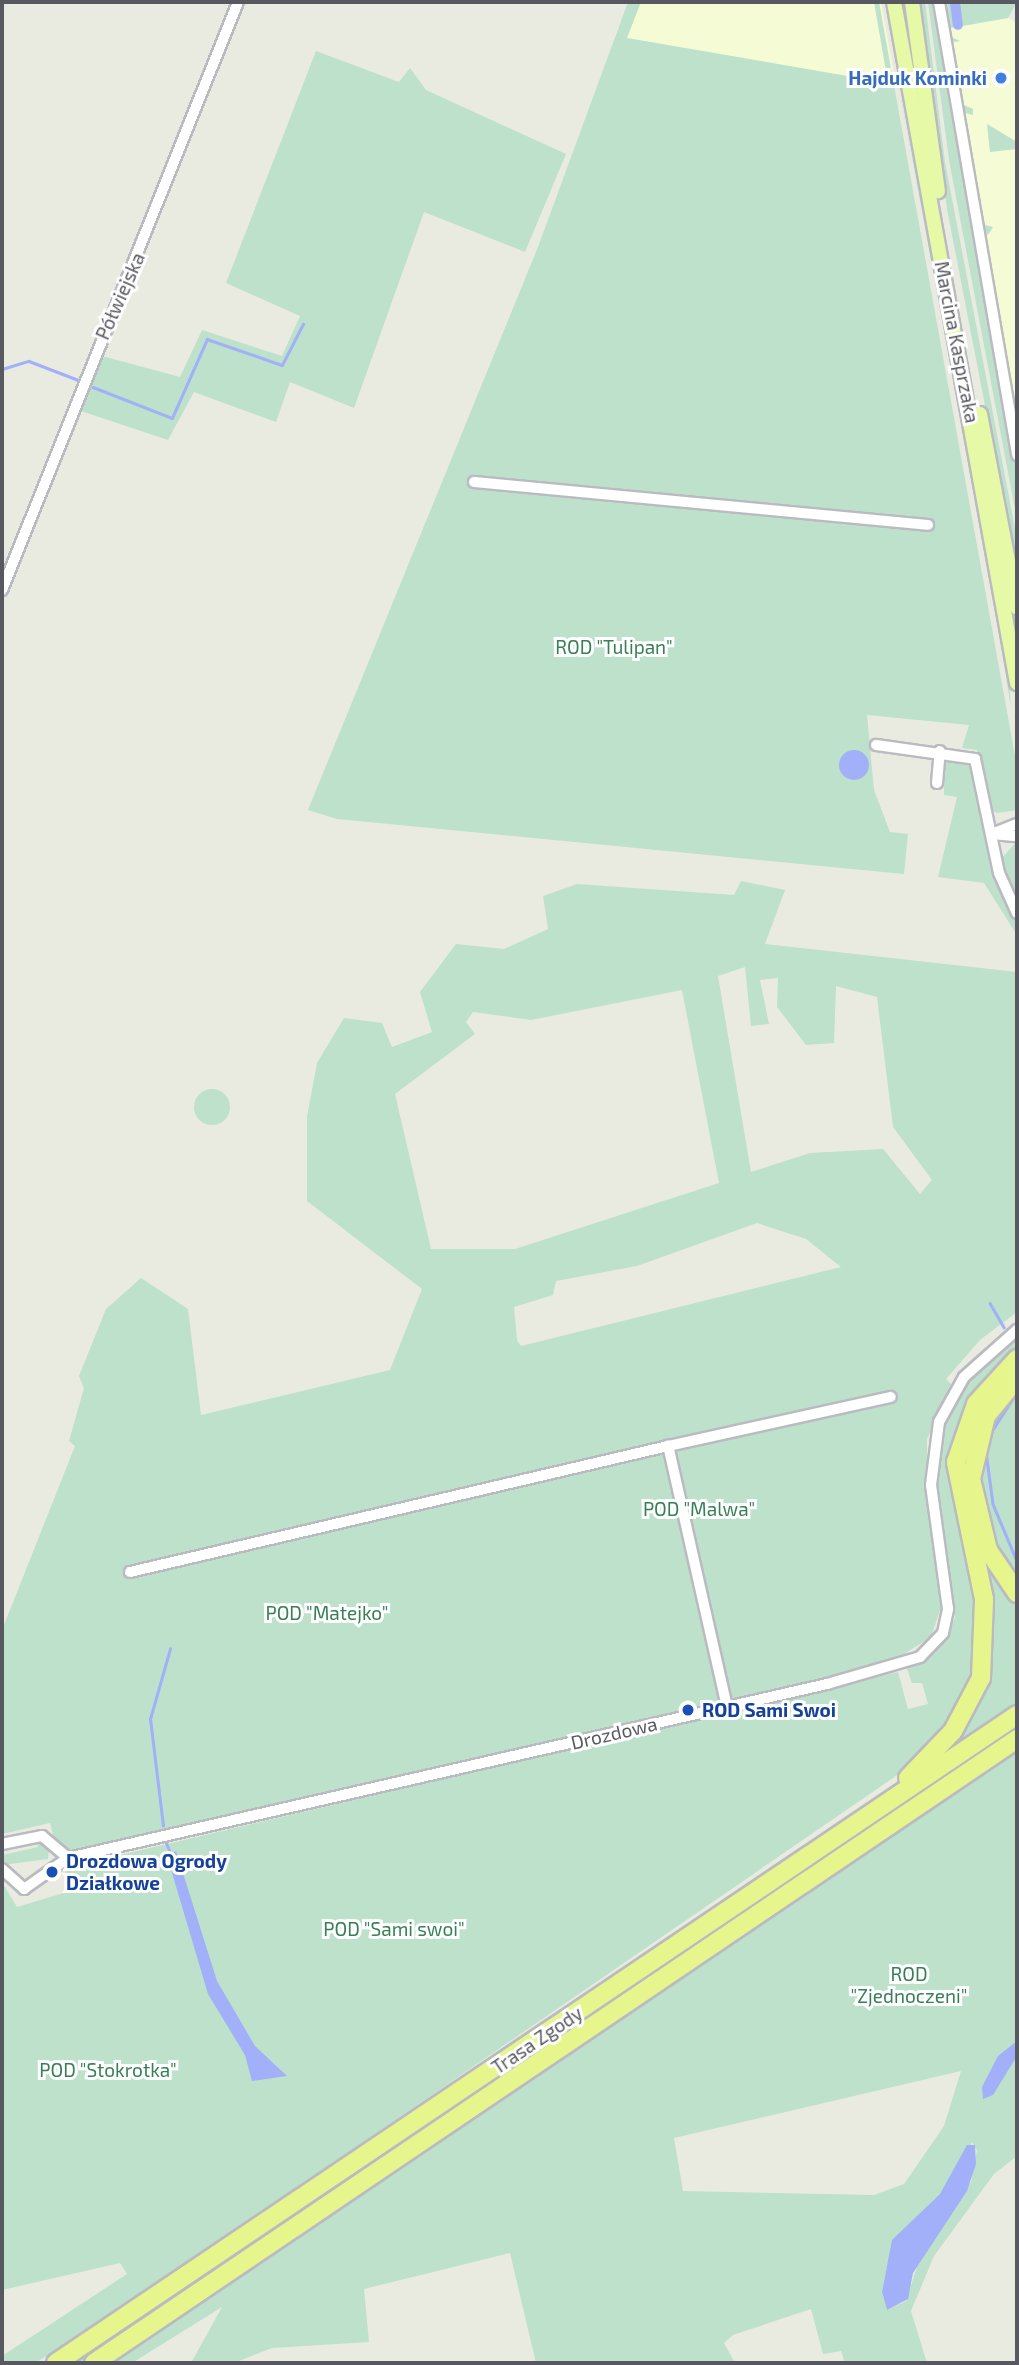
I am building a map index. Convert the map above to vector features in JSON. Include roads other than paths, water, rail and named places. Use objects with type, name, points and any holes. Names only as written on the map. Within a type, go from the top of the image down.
[{"type":"highway","points":[[828,1843],[923,1765],[959,1723],[977,1688],[987,1627],[956,1462],[976,1404],[1017,1359]]},
{"type":"highway","points":[[1017,1378],[986,1416],[971,1479],[988,1550],[1017,1593]]},
{"type":"highway","name":"Trasa Zgody","points":[[56,2363],[1017,1715]]},
{"type":"highway","name":"Trasa Zgody","points":[[94,2363],[1017,1739]]},
{"type":"main road","name":"Marcina Kasprzaka","points":[[894,2],[1017,683]]},
{"type":"main road","name":"Marcina Kasprzaka","points":[[912,2],[931,153],[1017,608]]},
{"type":"street","name":"Półwiejska","points":[[2,590],[238,2]]},
{"type":"street","name":"Marcina Kasprzaka","points":[[939,2],[1017,455]]},
{"type":"street","points":[[474,482],[928,525]]},
{"type":"street","points":[[876,745],[940,751],[975,759],[1002,883],[1017,913]]},
{"type":"street","points":[[937,783],[940,751]]},
{"type":"street","points":[[992,834],[1017,824]]},
{"type":"street","points":[[992,834],[1017,836]]},
{"type":"street","name":"Drozdowa","points":[[68,1858],[887,1670],[936,1643],[948,1601],[931,1485],[934,1439],[964,1377],[1017,1330]]},
{"type":"street","points":[[130,1572],[891,1397]]},
{"type":"street","points":[[668,1447],[727,1707]]},
{"type":"street","points":[[2,1843],[42,1836],[68,1858],[24,1889],[2,1869]]},
{"type":"water","points":[[854,750],[865,754],[869,765],[865,776],[854,780],[843,776],[839,765],[843,754]]},
{"type":"water","points":[[176,1851],[217,1981],[255,2046],[287,2076],[252,2081],[245,2055],[208,1994],[167,1856]]},
{"type":"water","points":[[1017,2041],[1017,2056],[993,2095],[983,2099],[982,2087],[998,2056]]},
{"type":"water","points":[[967,2145],[975,2145],[976,2164],[967,2191],[913,2273],[908,2299],[887,2310],[882,2292],[892,2240],[940,2194]]},
{"type":"waterway","points":[[955,2],[958,25]]},
{"type":"waterway","points":[[93,387],[172,418],[207,339],[282,365],[303,324]]},
{"type":"waterway","points":[[2,369],[29,361],[81,381]]},
{"type":"waterway","points":[[990,1303],[1004,1327]]},
{"type":"waterway","points":[[991,1432],[1017,1392]]},
{"type":"waterway","points":[[986,1452],[993,1504],[1017,1561]]},
{"type":"waterway","points":[[163,1826],[150,1719],[170,1649]]},
{"type":"waterway","points":[[166,1842],[171,1854]]},
{"type":"place","name":"Hajduk Kominki","points":[[1001,78]]},
{"type":"place","name":"ROD Sami Swoi","points":[[688,1710]]},
{"type":"place","name":"Drozdowa Ogrody Działkowe","points":[[52,1872]]},
{"type":"park label","name":"ROD \"Tulipan\"","points":[[614,647]]},
{"type":"park label","name":"POD \"Malwa\"","points":[[699,1509]]},
{"type":"park label","name":"POD \"Matejko\"","points":[[327,1613]]},
{"type":"park label","name":"POD \"Sami swoi\"","points":[[394,1929]]},
{"type":"park label","name":"ROD \"Zjednoczeni\"","points":[[909,1985]]},
{"type":"park label","name":"POD \"Stokrotka\"","points":[[108,2070]]}]
